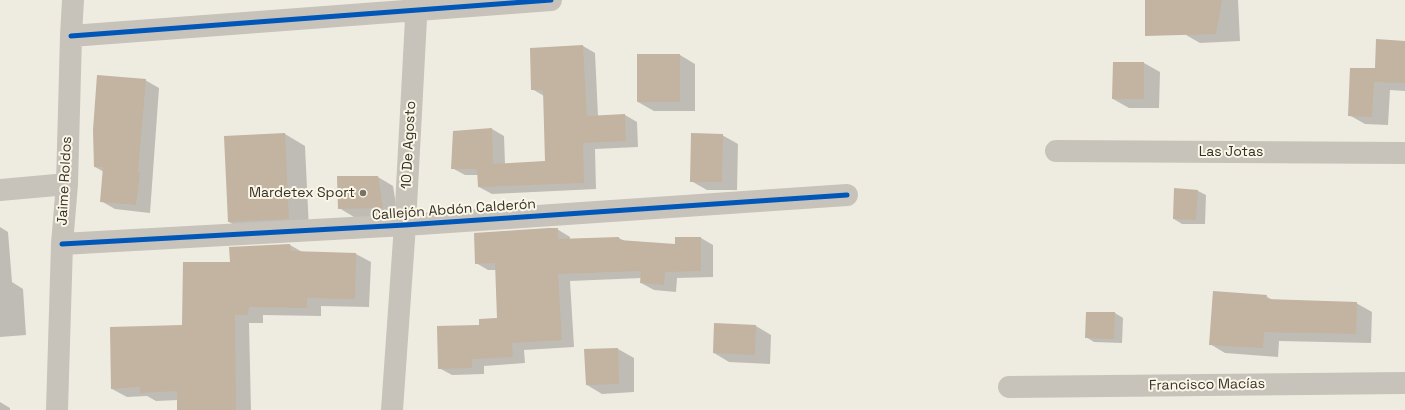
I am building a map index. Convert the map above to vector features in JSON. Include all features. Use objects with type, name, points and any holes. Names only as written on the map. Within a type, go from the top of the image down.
[{"type":"street","name":"Jaime Roldos","points":[[57,410],[62,244],[67,184],[71,36],[74,0]]},
{"type":"street","points":[[71,36],[416,5],[550,0]]},
{"type":"street","name":"10 De Agosto","points":[[392,410],[416,5]]},
{"type":"street","name":"Las Jotas","points":[[1056,151],[1405,153]]},
{"type":"street","points":[[0,190],[67,184]]},
{"type":"street","name":"Callejón Abdón Calderón","points":[[62,244],[404,225],[847,195]]},
{"type":"street","name":"Francisco Macías","points":[[1009,387],[1405,383]]},
{"type":"building","points":[[1145,0],[1222,0],[1216,34],[1145,36]]},
{"type":"building","points":[[1376,39],[1405,41],[1405,83],[1374,82],[1372,117],[1348,116],[1350,68],[1375,68]]},
{"type":"building","points":[[583,45],[587,116],[625,114],[626,141],[583,143],[584,183],[478,187],[477,169],[451,169],[453,131],[492,128],[493,164],[545,161],[543,90],[531,90],[530,48]]},
{"type":"building","points":[[637,54],[680,54],[680,102],[637,102]]},
{"type":"building","points":[[1113,62],[1144,62],[1144,99],[1112,99]]},
{"type":"building","points":[[97,75],[146,79],[138,172],[140,172],[136,205],[100,202],[103,167],[94,167],[93,130]]},
{"type":"building","points":[[285,133],[289,219],[228,222],[224,136]]},
{"type":"building","points":[[691,133],[723,134],[722,182],[690,182]]},
{"type":"building","points":[[337,176],[378,176],[383,208],[338,209]]},
{"type":"building","points":[[1174,188],[1198,190],[1196,220],[1173,219]]},
{"type":"building","points":[[558,228],[558,239],[619,237],[619,240],[675,244],[675,237],[701,237],[701,271],[665,272],[664,285],[640,283],[641,271],[558,274],[562,340],[512,343],[513,357],[472,359],[472,368],[438,369],[437,326],[479,325],[479,319],[497,318],[495,263],[475,264],[474,233]]},
{"type":"building","points":[[290,244],[291,251],[356,253],[355,299],[307,298],[307,308],[249,307],[248,315],[235,315],[236,410],[177,410],[177,391],[140,393],[140,387],[111,389],[110,327],[182,325],[183,262],[230,262],[229,247]]},
{"type":"building","points":[[1213,291],[1267,295],[1266,299],[1357,302],[1356,334],[1264,332],[1263,348],[1209,345]]},
{"type":"building","points":[[1086,312],[1115,312],[1114,339],[1085,338]]},
{"type":"building","points":[[714,323],[756,325],[755,355],[713,353]]},
{"type":"building","points":[[618,348],[619,384],[586,385],[584,349]]},
{"type":"cycle path","points":[[71,36],[551,0]]},
{"type":"cycle path","points":[[62,244],[405,225],[847,195]]},
{"type":"place","name":"Mardetex Sport","points":[[363,193]]}]
